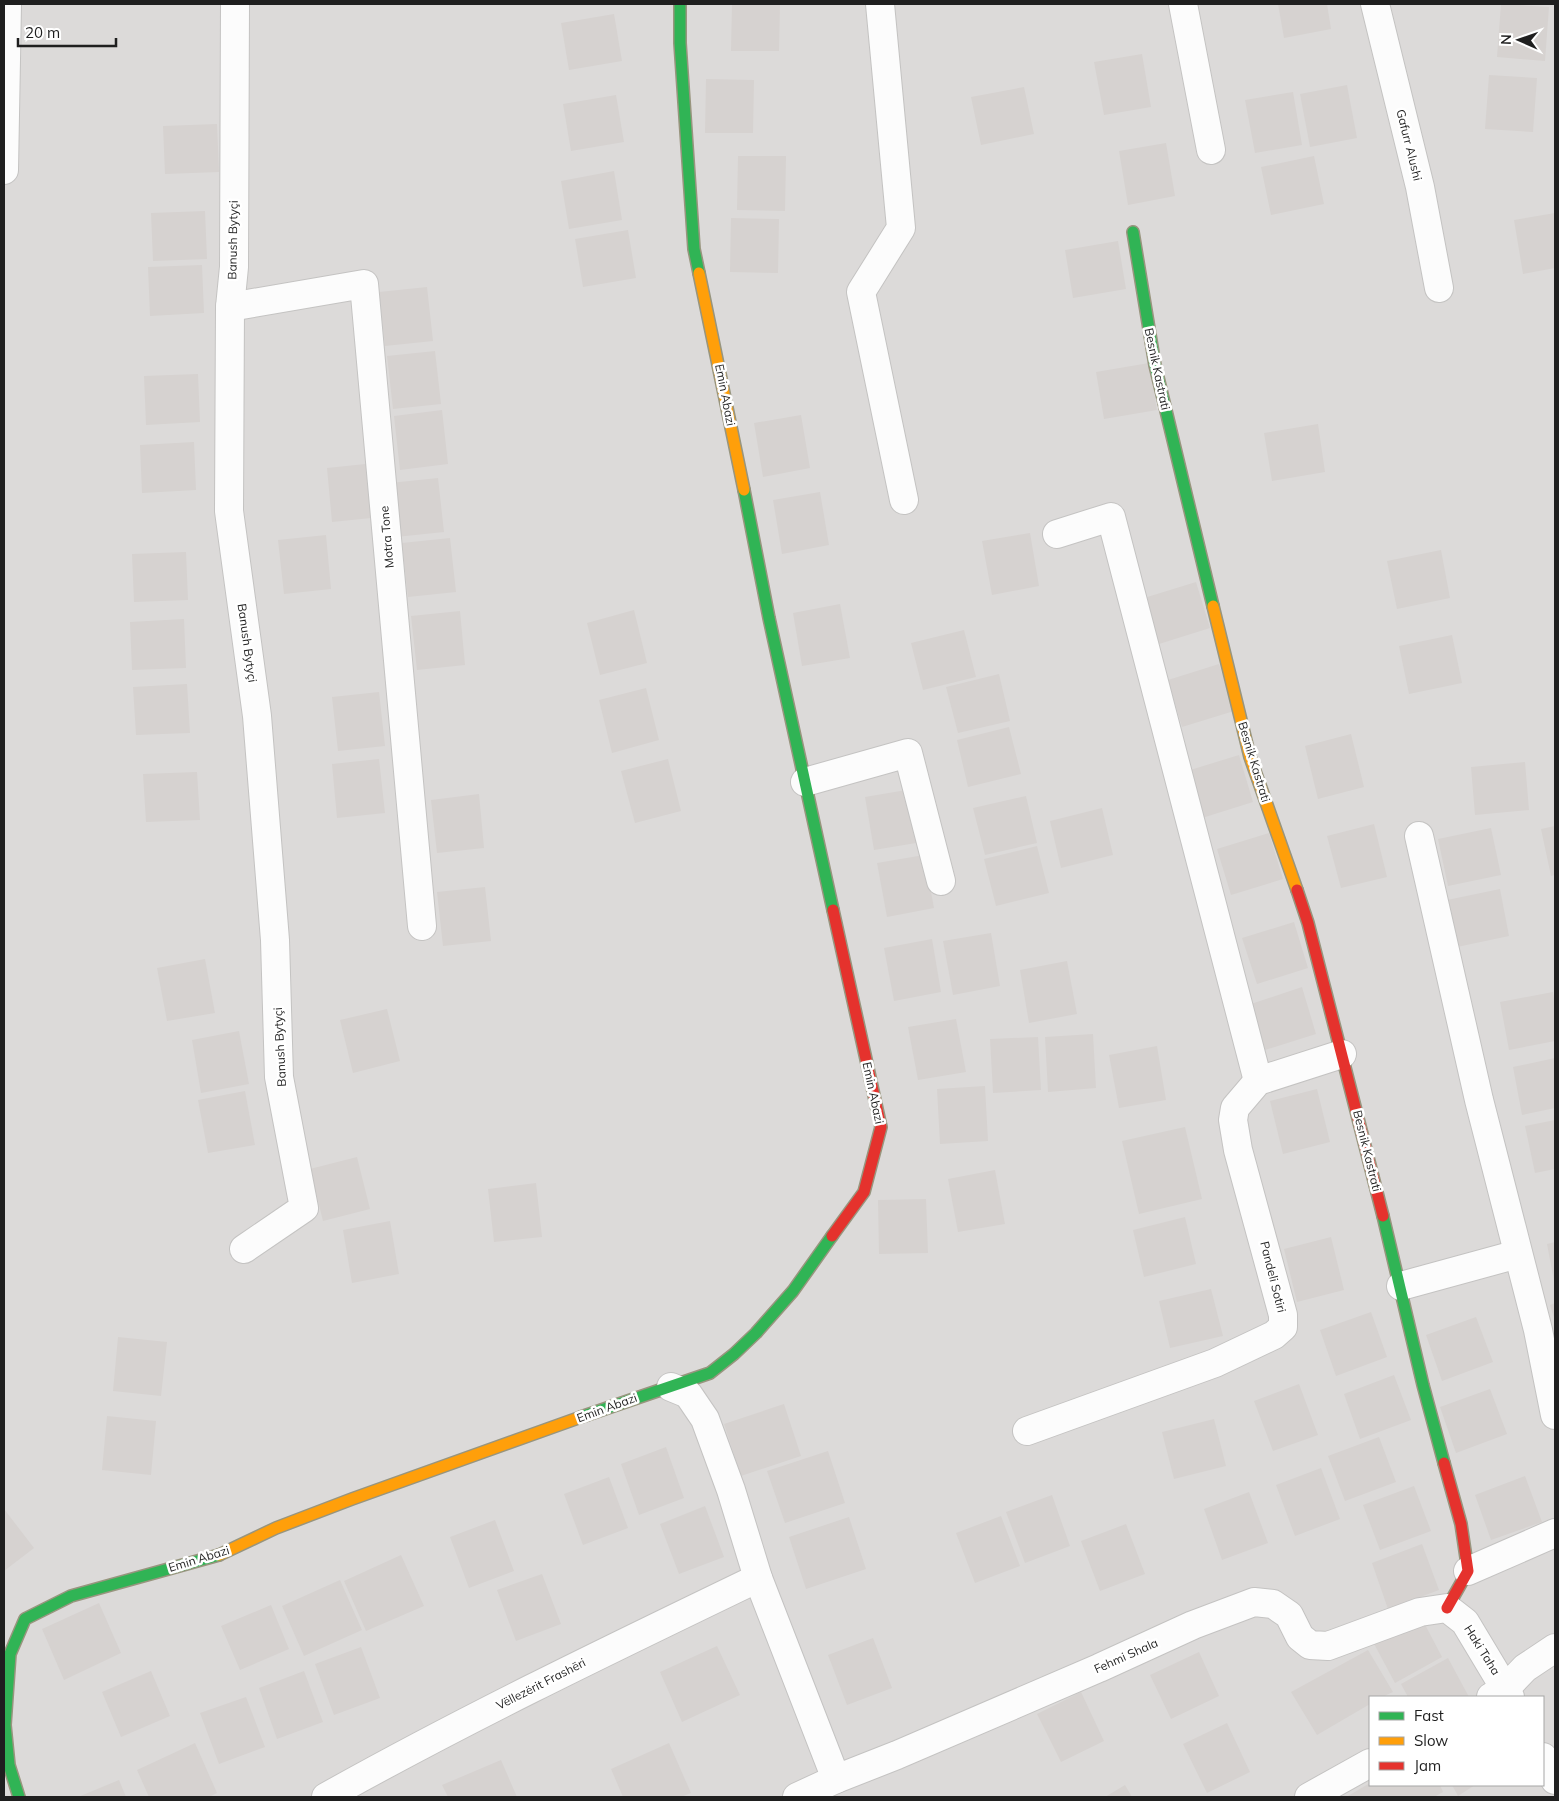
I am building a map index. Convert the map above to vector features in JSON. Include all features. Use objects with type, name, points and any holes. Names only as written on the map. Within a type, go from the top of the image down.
[{"type":"street","points":[[4,170],[7,4]]},
{"type":"street","name":"Banush Bytyçi","points":[[235,4],[234,268],[230,307],[229,510],[257,716],[275,940],[279,1077],[304,1208],[244,1249]]},
{"type":"street","name":"Emin Abazi","points":[[19,1797],[6,1763],[5,1725],[10,1654],[25,1620],[71,1596],[225,1553],[276,1528],[352,1499],[637,1397],[710,1373],[756,1333],[794,1292],[864,1192],[882,1127],[768,618],[715,343],[694,249],[680,44],[680,4]]},
{"type":"street","points":[[880,4],[901,228],[861,292],[904,500]]},
{"type":"street","points":[[1183,4],[1211,150]]},
{"type":"street","name":"Gafurr Alushi","points":[[1375,4],[1420,188],[1440,288]]},
{"type":"street","name":"Besnik Kastrati","points":[[1133,232],[1155,365],[1250,757],[1308,923],[1401,1286],[1424,1385],[1461,1524],[1468,1571]]},
{"type":"street","name":"Motra Tone","points":[[230,307],[364,284],[422,926]]},
{"type":"street","points":[[1057,534],[1111,518],[1258,1081],[1342,1054]]},
{"type":"street","points":[[805,782],[908,753],[941,881]]},
{"type":"street","points":[[1419,836],[1479,1100],[1538,1330],[1555,1415]]},
{"type":"street","name":"Pandeli Sotiri","points":[[1027,1431],[1215,1363],[1274,1335],[1283,1327],[1283,1315],[1238,1150],[1233,1120],[1235,1108],[1258,1081]]},
{"type":"street","points":[[1401,1286],[1518,1254]]},
{"type":"street","points":[[672,1387],[688,1394],[705,1419],[731,1490],[758,1578],[836,1778]]},
{"type":"street","points":[[1447,1608],[1468,1571],[1555,1533]]},
{"type":"street","name":"Vëllezërit Frashëri","points":[[326,1797],[409,1751],[611,1648],[758,1578]]},
{"type":"street","name":"Fehmi Shala","points":[[797,1797],[836,1778],[897,1755],[1194,1625],[1254,1602],[1273,1604],[1289,1615],[1300,1637],[1310,1645],[1328,1646],[1420,1612],[1447,1608]]},
{"type":"street","name":"Haki Taha","points":[[1447,1608],[1465,1622],[1502,1694]]},
{"type":"street","points":[[1502,1694],[1525,1668],[1555,1648]]},
{"type":"street","points":[[1544,1759],[1555,1780]]},
{"type":"street","points":[[1309,1797],[1369,1764]]},
{"type":"shaded area","points":[[4,4],[1555,4],[1555,1797],[4,1797]]},
{"type":"building","points":[[732,4],[780,4],[779,51],[731,51]]},
{"type":"building","points":[[1278,4],[1327,4],[1331,29],[1284,38]]},
{"type":"building","points":[[1501,4],[1549,7],[1545,61],[1497,57]]},
{"type":"building","points":[[614,14],[622,61],[569,70],[561,23]]},
{"type":"building","points":[[1142,54],[1151,107],[1104,115],[1094,62]]},
{"type":"building","points":[[1489,75],[1537,78],[1533,132],[1485,129]]},
{"type":"building","points":[[706,79],[754,80],[753,133],[705,133]]},
{"type":"building","points":[[1347,85],[1357,138],[1310,147],[1300,94]]},
{"type":"building","points":[[1024,87],[1034,134],[981,145],[971,97]]},
{"type":"building","points":[[1293,92],[1302,145],[1255,153],[1245,100]]},
{"type":"building","points":[[616,95],[624,142],[571,151],[563,104]]},
{"type":"building","points":[[217,124],[219,172],[165,174],[163,126]]},
{"type":"building","points":[[1166,143],[1175,196],[1128,205],[1119,151]]},
{"type":"building","points":[[738,156],[786,156],[785,211],[737,210]]},
{"type":"building","points":[[1314,156],[1324,204],[1271,215],[1261,167]]},
{"type":"building","points":[[614,171],[622,220],[569,229],[561,181]]},
{"type":"building","points":[[205,211],[207,259],[153,261],[151,213]]},
{"type":"building","points":[[1555,213],[1555,268],[1523,274],[1514,220]]},
{"type":"building","points":[[731,218],[779,219],[778,273],[730,272]]},
{"type":"building","points":[[628,230],[636,278],[583,287],[575,239]]},
{"type":"building","points":[[1118,241],[1126,289],[1073,298],[1065,250]]},
{"type":"building","points":[[202,265],[204,313],[150,316],[148,267]]},
{"type":"building","points":[[427,287],[433,341],[385,346],[379,292]]},
{"type":"building","points":[[435,351],[441,404],[393,409],[387,356]]},
{"type":"building","points":[[1149,363],[1157,410],[1104,419],[1096,372]]},
{"type":"building","points":[[198,374],[200,422],[146,425],[144,376]]},
{"type":"building","points":[[442,410],[448,464],[400,470],[394,416]]},
{"type":"building","points":[[801,415],[810,468],[763,477],[754,423]]},
{"type":"building","points":[[1318,424],[1325,472],[1272,481],[1264,433]]},
{"type":"building","points":[[194,442],[196,490],[142,493],[140,445]]},
{"type":"building","points":[[375,463],[381,517],[332,522],[327,468]]},
{"type":"building","points":[[438,478],[444,532],[396,537],[390,483]]},
{"type":"building","points":[[820,492],[829,545],[782,554],[773,500]]},
{"type":"building","points":[[1030,533],[1039,586],[992,595],[982,541]]},
{"type":"building","points":[[326,535],[331,589],[284,594],[278,540]]},
{"type":"building","points":[[450,538],[456,592],[408,597],[402,543]]},
{"type":"building","points":[[1441,550],[1450,598],[1397,609],[1387,561]]},
{"type":"building","points":[[186,552],[188,600],[134,602],[132,554]]},
{"type":"building","points":[[1196,582],[1210,628],[1159,644],[1144,598]]},
{"type":"building","points":[[840,604],[850,658],[802,666],[793,613]]},
{"type":"building","points":[[634,610],[647,663],[600,675],[587,623]]},
{"type":"building","points":[[460,611],[465,665],[417,670],[411,616]]},
{"type":"building","points":[[184,619],[186,668],[132,670],[130,622]]},
{"type":"building","points":[[964,630],[976,677],[923,690],[911,643]]},
{"type":"building","points":[[1452,635],[1462,683],[1409,694],[1399,646]]},
{"type":"building","points":[[1219,664],[1234,711],[1182,727],[1168,680]]},
{"type":"building","points":[[999,674],[1010,721],[958,733],[946,687]]},
{"type":"building","points":[[187,684],[190,733],[136,735],[133,687]]},
{"type":"building","points":[[646,688],[659,740],[612,753],[599,700]]},
{"type":"building","points":[[379,692],[385,746],[338,751],[332,697]]},
{"type":"building","points":[[1009,727],[1021,774],[968,787],[957,740]]},
{"type":"building","points":[[1351,734],[1364,787],[1318,799],[1305,746]]},
{"type":"building","points":[[1239,755],[1253,802],[1202,818],[1187,771]]},
{"type":"building","points":[[379,759],[385,813],[337,818],[332,764]]},
{"type":"building","points":[[668,759],[681,811],[635,823],[621,771]]},
{"type":"building","points":[[1525,762],[1529,810],[1475,815],[1471,767]]},
{"type":"building","points":[[197,772],[200,820],[146,822],[143,774]]},
{"type":"building","points":[[912,789],[922,842],[874,850],[865,797]]},
{"type":"building","points":[[479,794],[484,848],[437,853],[431,800]]},
{"type":"building","points":[[1026,796],[1037,843],[985,855],[973,808]]},
{"type":"building","points":[[1102,808],[1113,855],[1061,868],[1050,821]]},
{"type":"building","points":[[1374,824],[1387,877],[1341,888],[1327,836]]},
{"type":"building","points":[[1555,826],[1555,875],[1551,876],[1541,829]]},
{"type":"building","points":[[1491,828],[1501,875],[1448,886],[1438,839]]},
{"type":"building","points":[[1269,833],[1283,879],[1231,895],[1217,849]]},
{"type":"building","points":[[1037,846],[1049,893],[996,906],[984,859]]},
{"type":"building","points":[[924,855],[934,908],[887,917],[877,863]]},
{"type":"building","points":[[485,887],[491,941],[443,946],[437,892]]},
{"type":"building","points":[[1500,889],[1509,936],[1457,947],[1447,900]]},
{"type":"building","points":[[1294,922],[1308,968],[1257,984],[1242,938]]},
{"type":"building","points":[[991,933],[1000,986],[953,995],[943,941]]},
{"type":"building","points":[[932,939],[941,992],[894,1001],[884,948]]},
{"type":"building","points":[[205,959],[215,1013],[167,1021],[157,968]]},
{"type":"building","points":[[1067,961],[1077,1014],[1029,1023],[1020,970]]},
{"type":"building","points":[[1302,987],[1316,1034],[1265,1050],[1251,1004]]},
{"type":"building","points":[[1553,992],[1555,1004],[1555,1041],[1509,1050],[1500,1002]]},
{"type":"building","points":[[387,1009],[400,1061],[353,1073],[340,1020]]},
{"type":"building","points":[[956,1019],[966,1072],[918,1080],[908,1027]]},
{"type":"building","points":[[239,1031],[249,1084],[201,1093],[192,1040]]},
{"type":"building","points":[[1093,1034],[1096,1088],[1048,1092],[1045,1037]]},
{"type":"building","points":[[1038,1037],[1041,1090],[993,1093],[990,1039]]},
{"type":"building","points":[[1157,1046],[1166,1100],[1119,1108],[1109,1055]]},
{"type":"building","points":[[1555,1058],[1555,1108],[1522,1115],[1513,1067]]},
{"type":"building","points":[[985,1086],[988,1141],[940,1144],[937,1089]]},
{"type":"building","points":[[1317,1089],[1330,1142],[1283,1154],[1270,1101]]},
{"type":"building","points":[[245,1091],[255,1145],[208,1153],[198,1100]]},
{"type":"building","points":[[1555,1120],[1555,1169],[1535,1173],[1525,1126]]},
{"type":"building","points":[[1185,1127],[1202,1199],[1139,1214],[1122,1141]]},
{"type":"building","points":[[357,1157],[370,1209],[323,1221],[310,1169]]},
{"type":"building","points":[[995,1170],[1005,1224],[958,1232],[948,1179]]},
{"type":"building","points":[[536,1183],[542,1237],[494,1242],[488,1189]]},
{"type":"building","points":[[926,1199],[928,1253],[879,1254],[878,1200]]},
{"type":"building","points":[[1185,1217],[1196,1264],[1144,1277],[1133,1230]]},
{"type":"building","points":[[390,1221],[399,1274],[352,1283],[343,1230]]},
{"type":"building","points":[[1331,1237],[1344,1290],[1297,1302],[1284,1249]]},
{"type":"building","points":[[1555,1242],[1555,1281],[1554,1281],[1547,1244]]},
{"type":"building","points":[[1211,1289],[1223,1336],[1170,1348],[1159,1301]]},
{"type":"building","points":[[1555,1303],[1555,1321],[1550,1305]]},
{"type":"building","points":[[1371,1312],[1387,1357],[1336,1376],[1320,1330]]},
{"type":"building","points":[[1476,1317],[1493,1362],[1442,1381],[1426,1335]]},
{"type":"building","points":[[118,1337],[167,1342],[161,1396],[113,1391]]},
{"type":"building","points":[[1394,1375],[1411,1420],[1360,1439],[1344,1394]]},
{"type":"building","points":[[1299,1384],[1318,1435],[1273,1451],[1254,1401]]},
{"type":"building","points":[[1490,1389],[1507,1434],[1456,1453],[1440,1407]]},
{"type":"building","points":[[784,1404],[801,1456],[741,1476],[724,1424]]},
{"type":"building","points":[[107,1416],[156,1421],[151,1475],[102,1470]]},
{"type":"building","points":[[1214,1419],[1226,1466],[1174,1479],[1162,1432]]},
{"type":"building","points":[[1379,1437],[1396,1482],[1345,1501],[1328,1456]]},
{"type":"building","points":[[666,1447],[684,1498],[639,1515],[621,1464]]},
{"type":"building","points":[[828,1451],[845,1503],[785,1523],[767,1471]]},
{"type":"building","points":[[1321,1468],[1340,1519],[1295,1536],[1276,1485]]},
{"type":"building","points":[[1525,1476],[1542,1522],[1491,1540],[1475,1495]]},
{"type":"building","points":[[609,1477],[628,1528],[583,1545],[564,1494]]},
{"type":"building","points":[[1414,1486],[1431,1531],[1380,1550],[1363,1505]]},
{"type":"building","points":[[1249,1492],[1268,1543],[1222,1560],[1204,1509]]},
{"type":"building","points":[[1052,1495],[1070,1546],[1025,1563],[1006,1512]]},
{"type":"building","points":[[705,1506],[724,1557],[679,1574],[660,1524]]},
{"type":"building","points":[[4,1509],[34,1548],[4,1571]]},
{"type":"building","points":[[1001,1516],[1020,1566],[975,1583],[956,1533]]},
{"type":"building","points":[[849,1517],[866,1569],[806,1589],[789,1537]]},
{"type":"building","points":[[495,1520],[514,1571],[469,1588],[450,1537]]},
{"type":"building","points":[[1126,1524],[1145,1574],[1100,1591],[1081,1541]]},
{"type":"building","points":[[1422,1544],[1439,1590],[1388,1609],[1372,1563]]},
{"type":"building","points":[[401,1555],[424,1606],[366,1631],[344,1581]]},
{"type":"building","points":[[542,1574],[561,1624],[516,1641],[497,1590]]},
{"type":"building","points":[[340,1580],[362,1630],[304,1656],[282,1606]]},
{"type":"building","points":[[99,1603],[121,1653],[64,1680],[42,1629]]},
{"type":"building","points":[[271,1605],[289,1649],[240,1670],[221,1626]]},
{"type":"building","points":[[1420,1615],[1442,1657],[1395,1683],[1372,1640]]},
{"type":"building","points":[[873,1638],[892,1688],[847,1705],[828,1655]]},
{"type":"building","points":[[717,1646],[740,1695],[682,1722],[660,1672]]},
{"type":"building","points":[[361,1647],[380,1698],[334,1715],[315,1664]]},
{"type":"building","points":[[1368,1650],[1393,1692],[1384,1696],[1369,1696],[1369,1705],[1317,1735],[1291,1692]]},
{"type":"building","points":[[1199,1652],[1219,1696],[1171,1719],[1150,1675]]},
{"type":"building","points":[[1448,1658],[1468,1696],[1407,1696],[1401,1684]]},
{"type":"building","points":[[151,1671],[170,1716],[121,1737],[102,1692]]},
{"type":"building","points":[[304,1671],[323,1722],[277,1739],[259,1688]]},
{"type":"building","points":[[1081,1692],[1104,1741],[1061,1762],[1037,1714]]},
{"type":"building","points":[[246,1697],[265,1747],[219,1764],[200,1713]]},
{"type":"building","points":[[1227,1723],[1250,1772],[1207,1793],[1183,1744]]},
{"type":"building","points":[[195,1743],[217,1793],[209,1797],[149,1797],[137,1770]]},
{"type":"building","points":[[669,1743],[691,1793],[681,1797],[623,1797],[611,1769]]},
{"type":"building","points":[[501,1760],[517,1797],[448,1797],[442,1785]]},
{"type":"building","points":[[119,1780],[126,1797],[78,1797]]},
{"type":"building","points":[[1369,1784],[1369,1786],[1440,1786],[1443,1792],[1434,1797],[1348,1796]]},
{"type":"building","points":[[1125,1785],[1132,1797],[1105,1797]]},
{"type":"building","points":[[1453,1786],[1473,1786],[1458,1796]]},
{"type":"traffic: fast","points":[[680,4],[680,43],[694,249],[699,273]]},
{"type":"traffic: fast","points":[[1133,232],[1155,365],[1213,606]]},
{"type":"traffic: fast","points":[[744,490],[769,618],[833,910]]},
{"type":"traffic: fast","points":[[1383,1216],[1423,1385],[1444,1463]]},
{"type":"traffic: fast","points":[[581,1417],[710,1373],[756,1333],[793,1291],[832,1236]]},
{"type":"traffic: fast","points":[[19,1797],[9,1765],[5,1725],[10,1654],[25,1619],[71,1596],[219,1555]]},
{"type":"traffic: slow","points":[[699,273],[744,490]]},
{"type":"traffic: slow","points":[[1213,606],[1250,757],[1297,890]]},
{"type":"traffic: slow","points":[[219,1555],[276,1528],[352,1499],[581,1417]]},
{"type":"traffic: jam","points":[[1297,890],[1308,923],[1383,1216]]},
{"type":"traffic: jam","points":[[832,1236],[864,1192],[881,1127],[833,910]]},
{"type":"traffic: jam","points":[[1444,1463],[1461,1524],[1468,1571],[1447,1608]]}]
